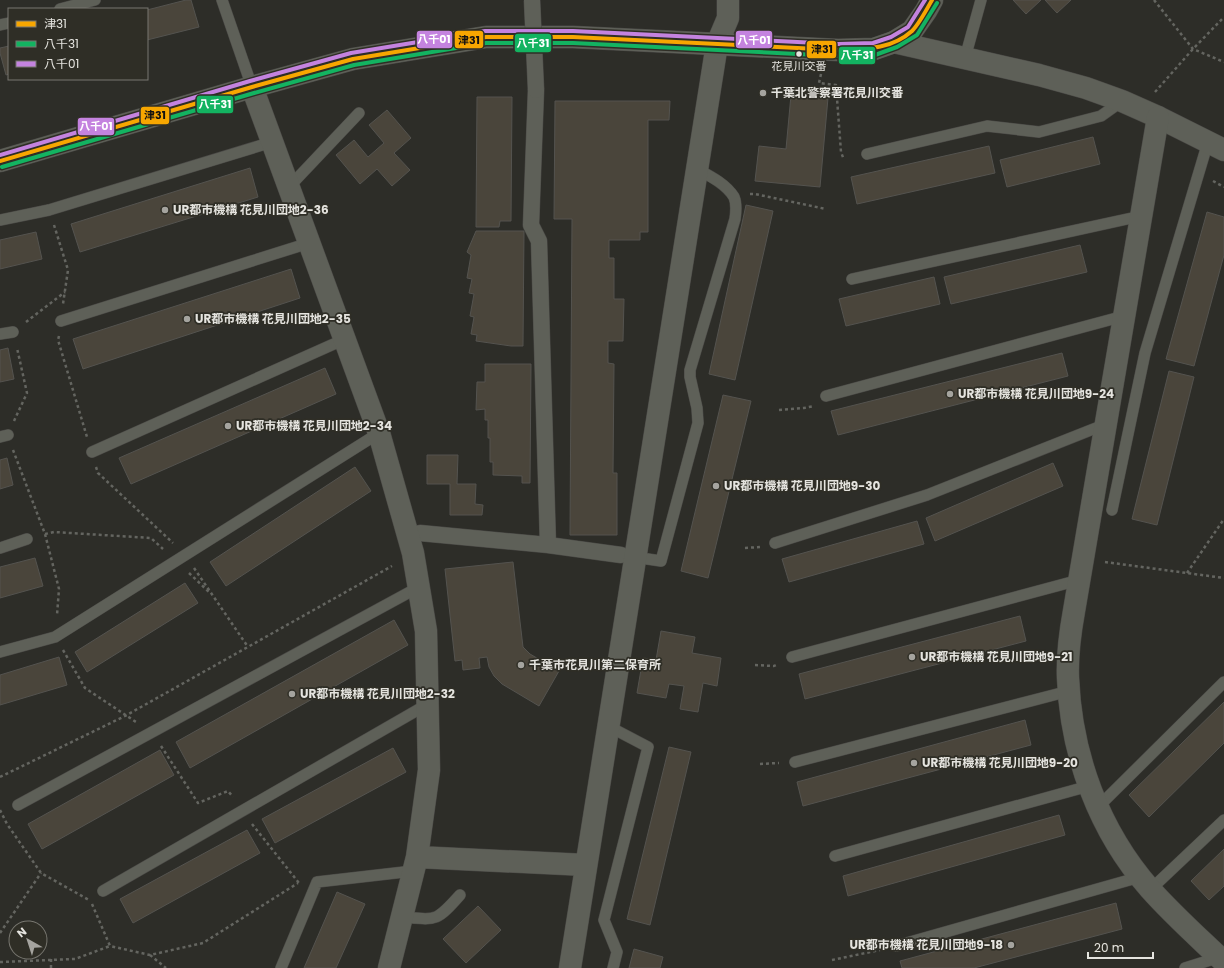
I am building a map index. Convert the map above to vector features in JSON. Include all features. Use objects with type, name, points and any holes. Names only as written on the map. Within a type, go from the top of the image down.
[{"type":"street","points":[[532,0],[536,90],[531,225],[539,241],[548,544]]},
{"type":"street","points":[[570,968],[608,726],[628,556],[697,169],[717,44],[728,18],[728,0]]},
{"type":"street","points":[[0,162],[252,87],[353,59],[486,38],[572,37],[838,50],[874,49],[894,42],[912,31],[932,0]]},
{"type":"street","points":[[894,42],[1039,75],[1086,88],[1140,109],[1216,146]]},
{"type":"street","points":[[252,87],[379,433],[416,543],[419,587],[426,631],[429,770],[415,864],[389,968]]},
{"type":"street","points":[[1140,109],[1141,216],[1068,647],[1069,690],[1076,746],[1089,786],[1112,836],[1145,883],[1222,959]]},
{"type":"street","points":[[416,543],[548,544],[628,556]]},
{"type":"street","points":[[415,864],[586,865]]},
{"type":"lane","points":[[64,8],[95,0]]},
{"type":"lane","points":[[222,0],[252,87]]},
{"type":"lane","points":[[965,58],[981,0]]},
{"type":"lane","points":[[867,154],[987,126],[1039,132],[1101,116],[1140,109]]},
{"type":"lane","points":[[289,187],[359,113]]},
{"type":"lane","points":[[0,220],[49,210],[272,142]]},
{"type":"lane","points":[[1112,510],[1145,353],[1216,146]]},
{"type":"lane","points":[[628,556],[661,562],[698,423],[697,408],[690,377],[690,370],[735,219],[736,206],[734,198],[720,183],[697,169]]},
{"type":"lane","points":[[852,279],[1141,216]]},
{"type":"lane","points":[[61,321],[309,243]]},
{"type":"lane","points":[[826,396],[1124,316]]},
{"type":"lane","points":[[0,334],[13,332]]},
{"type":"lane","points":[[92,452],[345,339]]},
{"type":"lane","points":[[775,543],[928,495],[1106,424]]},
{"type":"lane","points":[[0,652],[55,637],[379,433]]},
{"type":"lane","points":[[0,548],[27,539]]},
{"type":"lane","points":[[792,657],[1079,580]]},
{"type":"lane","points":[[18,806],[419,587]]},
{"type":"lane","points":[[1098,807],[1224,682]]},
{"type":"lane","points":[[795,762],[1069,690]]},
{"type":"lane","points":[[103,891],[428,704]]},
{"type":"lane","points":[[608,726],[648,747],[604,920],[617,952],[613,968]]},
{"type":"lane","points":[[835,856],[1089,786]]},
{"type":"lane","points":[[896,946],[1145,883],[1224,820]]},
{"type":"lane","points":[[281,968],[317,882],[415,864]]},
{"type":"lane","points":[[402,917],[427,919],[436,918],[443,914],[460,895]]},
{"type":"lane","points":[[1185,968],[1222,959]]},
{"type":"path","points":[[1154,0],[1193,49],[1224,62]]},
{"type":"path","points":[[1140,109],[1193,49],[1224,17]]},
{"type":"path","points":[[821,74],[819,83],[836,85],[841,152],[844,160]]},
{"type":"path","points":[[734,198],[755,194],[826,208]]},
{"type":"path","points":[[65,292],[13,332],[28,392],[4,436],[45,534],[59,588],[55,637],[85,688],[125,716],[152,732],[198,803],[228,791],[298,883]]},
{"type":"path","points":[[779,410],[814,406],[826,396]]},
{"type":"path","points":[[1187,573],[1224,520]]},
{"type":"path","points":[[27,539],[54,532],[151,538],[215,597]]},
{"type":"path","points":[[0,777],[125,716],[416,543]]},
{"type":"path","points":[[1083,559],[1224,578]]},
{"type":"path","points":[[755,665],[774,666],[792,657]]},
{"type":"path","points":[[0,810],[7,824],[41,873],[91,901],[110,946]]},
{"type":"path","points":[[0,933],[41,873]]},
{"type":"path","points":[[0,962],[75,958],[110,946],[150,955],[203,943],[298,883],[317,882]]},
{"type":"path","points":[[832,960],[896,946]]},
{"type":"path","points":[[150,955],[164,967]]},
{"type":"path","points":[[51,959],[51,968]]},
{"type":"building","points":[[191,0],[199,27],[148,40],[148,10]]},
{"type":"building","points":[[1013,0],[1041,0],[1026,14]]},
{"type":"building","points":[[1045,0],[1071,0],[1057,13]]},
{"type":"building","points":[[8,46],[8,74],[6,75],[0,53],[0,48]]},
{"type":"building","points":[[791,95],[828,98],[820,187],[755,181],[759,146],[786,149]]},
{"type":"building","points":[[477,97],[512,97],[511,221],[500,221],[499,227],[476,227]]},
{"type":"building","points":[[555,101],[670,101],[669,120],[648,120],[648,232],[640,232],[640,240],[609,240],[609,258],[614,258],[614,299],[624,299],[623,341],[608,341],[608,363],[614,364],[613,473],[617,473],[617,535],[570,535],[572,219],[554,219]]},
{"type":"building","points":[[387,110],[411,138],[394,153],[410,170],[392,186],[377,169],[360,184],[336,155],[354,140],[368,157],[384,143],[369,125]]},
{"type":"building","points":[[1093,137],[1100,164],[1007,187],[1000,160]]},
{"type":"building","points":[[989,146],[995,173],[857,204],[851,177]]},
{"type":"building","name":"UR都市機構 花見川団地2-36","points":[[250,168],[258,197],[80,252],[71,224]]},
{"type":"building","points":[[746,205],[773,211],[735,380],[709,374]]},
{"type":"building","points":[[1207,212],[1224,217],[1224,255],[1194,366],[1166,359]]},
{"type":"building","points":[[476,231],[524,231],[523,346],[511,346],[476,341],[477,335],[471,334],[474,317],[470,316],[474,294],[469,293],[472,279],[467,278],[471,255],[467,252]]},
{"type":"building","points":[[36,232],[42,259],[0,269],[0,240]]},
{"type":"building","points":[[1080,245],[1087,272],[951,304],[944,277]]},
{"type":"building","name":"UR都市機構 花見川団地2-35","points":[[291,269],[300,298],[83,369],[73,339]]},
{"type":"building","points":[[934,277],[940,304],[846,326],[839,299]]},
{"type":"building","points":[[8,348],[14,379],[0,382],[0,350]]},
{"type":"building","name":"UR都市機構 花見川団地9-24","points":[[1062,353],[1068,376],[838,435],[831,411]]},
{"type":"building","points":[[485,364],[531,364],[530,483],[522,483],[522,476],[493,475],[493,462],[490,462],[488,420],[485,420],[485,409],[476,410],[477,382],[485,382]]},
{"type":"building","name":"UR都市機構 花見川団地2-34","points":[[325,368],[336,394],[131,484],[119,458]]},
{"type":"building","points":[[1169,371],[1194,377],[1157,525],[1132,519]]},
{"type":"building","name":"UR都市機構 花見川団地9-30","points":[[723,395],[751,401],[708,578],[681,571]]},
{"type":"building","points":[[427,455],[458,455],[457,484],[476,484],[475,504],[483,505],[482,515],[450,515],[450,484],[427,484]]},
{"type":"building","points":[[7,458],[13,485],[0,489],[0,460]]},
{"type":"building","points":[[1053,463],[1063,486],[935,541],[926,518]]},
{"type":"building","points":[[355,467],[371,491],[226,586],[210,562]]},
{"type":"building","points":[[917,521],[924,544],[789,582],[782,559]]},
{"type":"building","points":[[35,558],[43,586],[0,598],[0,567]]},
{"type":"building","points":[[513,562],[523,647],[530,654],[559,671],[539,706],[502,684],[494,676],[489,667],[487,657],[479,658],[480,668],[463,670],[462,660],[455,661],[445,569]]},
{"type":"building","points":[[185,583],[198,603],[87,672],[75,652]]},
{"type":"building","name":"UR都市機構 花見川団地9-21","points":[[1020,616],[1026,641],[805,699],[799,674]]},
{"type":"building","name":"UR都市機構 花見川団地2-32","points":[[394,620],[408,645],[190,768],[176,742]]},
{"type":"building","points":[[661,631],[695,637],[692,653],[721,658],[717,686],[703,683],[698,712],[680,709],[684,686],[669,684],[666,698],[637,693],[643,658],[656,660]]},
{"type":"building","points":[[59,657],[67,685],[0,705],[0,675]]},
{"type":"building","points":[[1224,702],[1224,743],[1149,817],[1129,795]]},
{"type":"building","name":"UR都市機構 花見川団地9-20","points":[[1025,720],[1031,745],[803,806],[797,782]]},
{"type":"building","points":[[669,747],[691,752],[650,925],[627,919]]},
{"type":"building","points":[[393,748],[406,772],[275,843],[262,819]]},
{"type":"building","points":[[160,750],[174,775],[42,849],[28,824]]},
{"type":"building","points":[[1059,815],[1065,835],[848,896],[843,876]]},
{"type":"building","points":[[247,830],[260,853],[133,923],[120,899]]},
{"type":"building","points":[[1224,849],[1224,886],[1209,900],[1191,881]]},
{"type":"building","points":[[337,892],[365,904],[336,968],[304,968]]},
{"type":"building","name":"UR都市機構 花見川団地9-18","points":[[1116,903],[1122,929],[974,968],[902,968],[900,961]]},
{"type":"building","points":[[478,906],[501,930],[466,963],[443,939]]},
{"type":"building","points":[[634,949],[663,957],[660,968],[629,968]]},
{"type":"transit line","name":"八千01","points":[[0,155],[250,81],[351,53],[485,31],[573,31],[838,44],[873,43],[891,37],[908,27],[925,0]]},
{"type":"transit line","name":"津31","points":[[0,161],[353,59],[486,37],[573,37],[838,50],[867,49],[895,42],[912,31],[932,0]]},
{"type":"transit line","name":"八千31","points":[[2,167],[354,65],[486,43],[573,43],[838,56],[875,55],[897,47],[917,35],[937,3]]},
{"type":"place","name":"花見川交番","points":[[799,54]]},
{"type":"place","name":"千葉北警察署花見川交番","points":[[763,93]]},
{"type":"place","name":"UR都市機構 花見川団地2-36","points":[[165,210]]},
{"type":"place","name":"UR都市機構 花見川団地2-35","points":[[187,319]]},
{"type":"place","name":"UR都市機構 花見川団地9-24","points":[[950,394]]},
{"type":"place","name":"UR都市機構 花見川団地2-34","points":[[228,426]]},
{"type":"place","name":"UR都市機構 花見川団地9-30","points":[[716,486]]},
{"type":"place","name":"UR都市機構 花見川団地9-21","points":[[912,657]]},
{"type":"place","name":"千葉市花見川第二保育所","points":[[521,665]]},
{"type":"place","name":"UR都市機構 花見川団地2-32","points":[[292,694]]},
{"type":"place","name":"UR都市機構 花見川団地9-20","points":[[914,763]]},
{"type":"place","name":"UR都市機構 花見川団地9-18","points":[[1011,945]]}]
